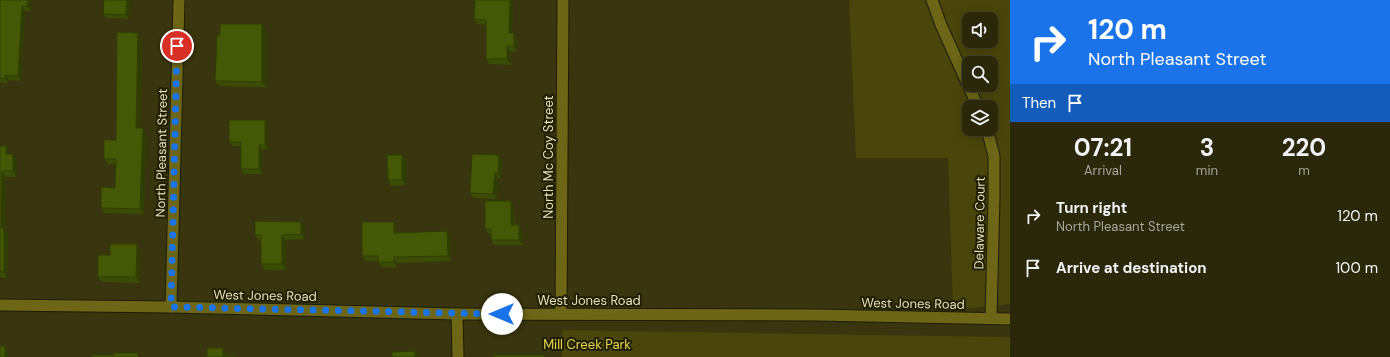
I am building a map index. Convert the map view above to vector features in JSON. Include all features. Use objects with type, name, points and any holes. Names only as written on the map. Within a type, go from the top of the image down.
[{"type":"street","name":"North Pleasant Street","points":[[171,307],[179,0]]},
{"type":"street","name":"North Mc Coy Street","points":[[561,314],[563,0]]},
{"type":"street","points":[[932,0],[941,26],[975,100]]},
{"type":"street","name":"Delaware Court","points":[[989,136],[994,156],[991,318]]},
{"type":"street","name":"West Jones Road","points":[[0,305],[171,307],[457,314],[817,315],[1010,319]]},
{"type":"street","points":[[457,314],[458,357]]},
{"type":"green space","points":[[849,0],[1010,0],[1010,304],[953,310],[948,158],[856,158]]},
{"type":"green space","name":"Mill Creek Park","points":[[562,330],[1010,337],[1010,357],[562,357]]},
{"type":"building","points":[[0,0],[28,0],[27,6],[22,6],[18,76],[5,75],[5,78],[0,78]]},
{"type":"building","points":[[104,0],[127,0],[126,15],[103,14]]},
{"type":"building","points":[[475,0],[510,0],[509,33],[514,33],[514,47],[507,46],[507,59],[486,59],[486,20],[474,19]]},
{"type":"building","points":[[220,24],[262,24],[262,82],[215,81],[217,35],[220,35]]},
{"type":"building","points":[[117,32],[138,33],[136,128],[143,128],[140,209],[101,208],[101,187],[115,188],[116,159],[104,159],[104,140],[116,140]]},
{"type":"building","points":[[229,120],[265,120],[265,145],[259,145],[259,169],[241,169],[241,142],[229,142]]},
{"type":"building","points":[[0,146],[6,146],[6,154],[13,154],[13,171],[2,171],[1,228],[4,228],[4,272],[0,272]]},
{"type":"building","points":[[472,154],[499,155],[498,173],[495,173],[493,194],[470,193]]},
{"type":"building","points":[[387,155],[402,155],[402,180],[388,180]]},
{"type":"building","points":[[485,201],[511,201],[511,225],[519,225],[519,240],[491,240],[491,229],[485,229]]},
{"type":"building","points":[[255,221],[301,222],[301,234],[282,235],[282,264],[261,264],[261,235],[255,235]]},
{"type":"building","points":[[362,222],[394,222],[394,233],[447,231],[448,256],[394,257],[394,262],[378,262],[378,256],[362,256]]},
{"type":"building","points":[[110,244],[137,244],[136,277],[98,277],[98,255],[110,255]]},
{"type":"building","points":[[0,346],[5,346],[5,357],[0,357]]},
{"type":"building","points":[[207,348],[223,348],[223,356],[235,357],[207,357]]},
{"type":"building","points":[[415,351],[415,357],[392,357],[392,352]]},
{"type":"building","points":[[114,353],[138,353],[138,357],[92,357],[92,355],[114,355]]},
{"type":"building","points":[[493,355],[545,355],[545,357],[493,357]]},
{"type":"route","points":[[177,46],[171,307],[502,314]]}]
